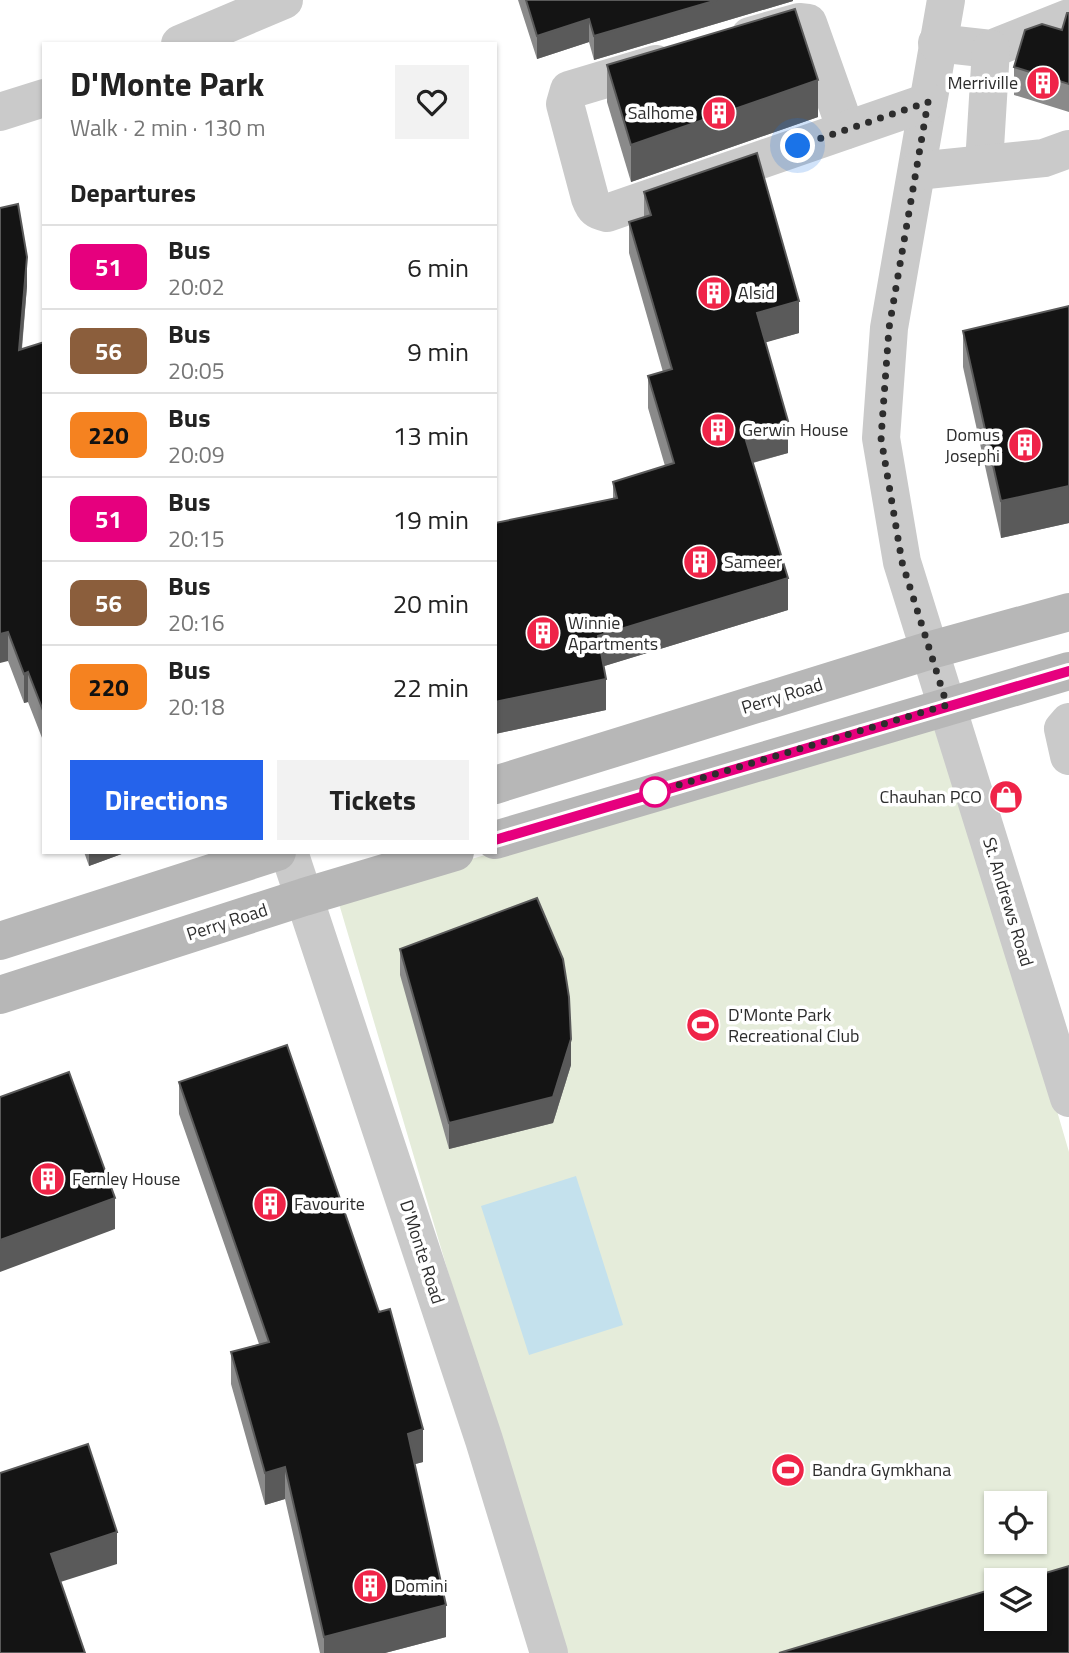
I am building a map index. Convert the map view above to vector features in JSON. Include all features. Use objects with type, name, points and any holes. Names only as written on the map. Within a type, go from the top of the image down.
[{"type":"main road","name":"Perry Road","points":[[497,784],[931,650],[1069,612]]},
{"type":"main road","points":[[497,839],[1069,671]]},
{"type":"main road","points":[[0,942],[271,854]]},
{"type":"main road","name":"Perry Road","points":[[0,995],[304,897],[448,854]]},
{"type":"street","points":[[185,42],[284,0]]},
{"type":"street","name":"St. Andrews Road","points":[[946,0],[889,328],[881,438],[902,562],[947,705],[1056,1007],[1069,1098]]},
{"type":"street","points":[[937,43],[991,49],[1069,18]]},
{"type":"street","points":[[846,130],[808,23],[799,22],[569,90],[566,94],[565,104],[590,198],[598,212],[607,213],[928,102]]},
{"type":"street","points":[[984,164],[991,49]]},
{"type":"street","points":[[0,112],[42,99]]},
{"type":"street","points":[[917,171],[1044,158],[1069,149]]},
{"type":"street","points":[[1069,722],[1063,729],[1069,755]]},
{"type":"street","name":"D'Monte Road","points":[[290,854],[484,1440],[549,1653]]},
{"type":"green space","name":"D'Monte Park Recreational Club","points":[[944,725],[1069,1152],[1069,1653],[567,1653],[497,1437],[337,897],[489,854],[497,854],[497,852]]},
{"type":"water","points":[[576,1176],[623,1325],[529,1355],[481,1206]]},
{"type":"building","points":[[526,0],[717,0],[594,36],[589,19],[537,36]]},
{"type":"building","points":[[795,9],[818,80],[631,145],[607,65]]},
{"type":"building","points":[[1067,13],[1069,84],[1014,67],[1025,30],[1042,24],[1062,30]]},
{"type":"building","points":[[757,153],[799,301],[757,313],[788,421],[744,434],[788,578],[598,636],[606,679],[497,702],[497,523],[617,498],[613,482],[674,463],[648,376],[672,369],[629,222],[651,215],[644,192]]},
{"type":"building","points":[[18,204],[27,257],[19,350],[42,343],[42,708],[28,672],[24,674],[8,632],[0,634],[0,208]]},
{"type":"building","name":"Domus Josephi","points":[[1069,306],[1069,486],[1001,501],[963,331]]},
{"type":"building","points":[[537,898],[563,959],[569,997],[571,1039],[553,1097],[449,1123],[400,949]]},
{"type":"building","points":[[287,1045],[379,1312],[390,1309],[423,1429],[408,1434],[446,1605],[324,1637],[285,1467],[265,1473],[231,1352],[269,1342],[179,1082]]},
{"type":"building","name":"Fernley House","points":[[69,1072],[115,1198],[0,1240],[0,1097]]},
{"type":"building","points":[[88,1444],[117,1532],[51,1554],[85,1653],[0,1653],[0,1473]]},
{"type":"building","points":[[1069,1566],[1069,1653],[779,1653],[984,1592],[984,1631],[1047,1631],[1047,1573]]},
{"type":"bus line","name":"51","points":[[497,839],[1069,671]]},
{"type":"place","name":"Merriville","points":[[1043,83]]},
{"type":"place","name":"Salhome","points":[[719,113]]},
{"type":"place","name":"Alsid","points":[[714,293]]},
{"type":"place","name":"Gerwin House","points":[[718,430]]},
{"type":"place","name":"Domus Josephi","points":[[1025,445]]},
{"type":"place","name":"Sameer","points":[[700,562]]},
{"type":"place","name":"Winnie Apartments","points":[[543,633]]},
{"type":"place","name":"Chauhan PCO","points":[[1006,797]]},
{"type":"place","name":"D'Monte Park Recreational Club","points":[[703,1025]]},
{"type":"place","name":"Fernley House","points":[[48,1179]]},
{"type":"place","name":"Favourite","points":[[270,1204]]},
{"type":"place","name":"Bandra Gymkhana","points":[[788,1470]]},
{"type":"place","name":"Domini","points":[[370,1586]]},
{"type":"route","points":[[655,792],[947,705],[902,562],[881,438],[889,328],[928,102],[798,146]]}]
